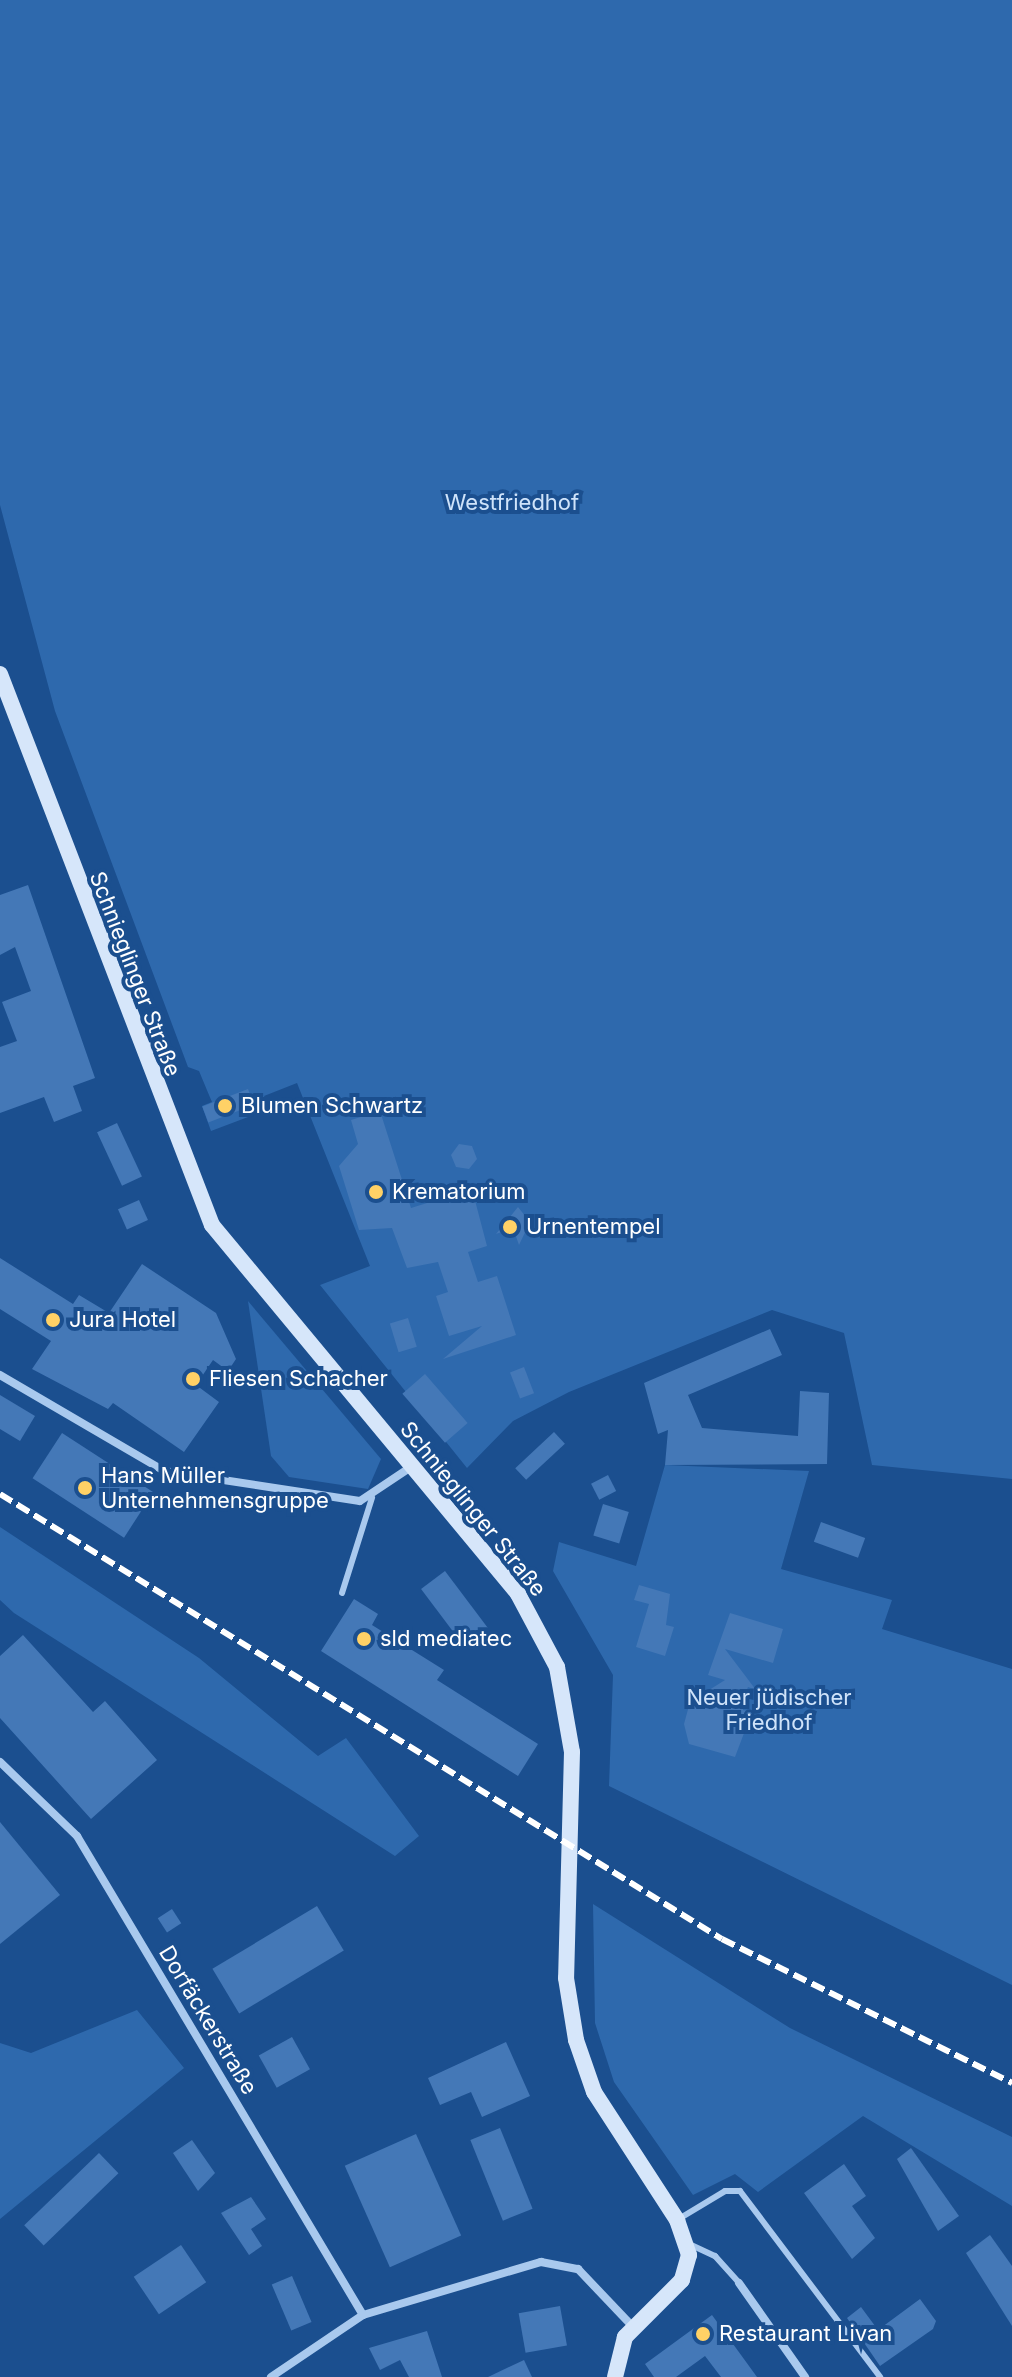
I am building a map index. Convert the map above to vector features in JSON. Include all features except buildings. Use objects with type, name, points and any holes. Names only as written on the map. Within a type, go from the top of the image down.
[{"type":"main road","name":"Schnieglinger Straße","points":[[0,674],[207,1215],[239,1264],[518,1594],[557,1667],[572,1752],[566,1978],[576,2040],[610,2121],[677,2220],[687,2242]]},
{"type":"main road","points":[[615,2377],[617,2351],[632,2326],[682,2280],[687,2242]]},
{"type":"street","points":[[0,1375],[164,1471],[372,1498],[411,1467]]},
{"type":"street","name":"Dorfäckerstraße","points":[[0,1762],[77,1836],[363,2315]]},
{"type":"street","points":[[271,2377],[363,2315],[460,2282],[564,2262],[632,2326]]},
{"type":"street","points":[[739,2283],[805,2377]]},
{"type":"lane","points":[[342,1593],[372,1498]]},
{"type":"lane","points":[[677,2220],[725,2191],[740,2191],[880,2377]]},
{"type":"lane","points":[[687,2242],[715,2256],[739,2283]]},
{"type":"green space","name":"Westfriedhof","points":[[0,0],[1012,0],[1012,1479],[872,1465],[844,1333],[772,1310],[569,1392],[513,1421],[467,1468],[320,1285],[370,1266],[297,1083],[264,1096],[269,1109],[211,1131],[202,1106],[212,1102],[199,1071],[188,1067],[55,711],[0,505]]},
{"type":"green space","points":[[248,1301],[381,1459],[368,1489],[289,1477],[271,1456]]},
{"type":"green space","name":"Neuer jüdischer Friedhof","points":[[665,1465],[809,1471],[781,1569],[892,1600],[882,1629],[1012,1669],[1012,1985],[609,1786],[613,1675],[553,1571],[559,1542],[636,1566]]},
{"type":"green space","points":[[0,1527],[199,1658],[318,1756],[346,1738],[419,1836],[395,1856],[14,1613],[0,1600]]},
{"type":"green space","points":[[593,1904],[790,2028],[1012,2137],[1012,2206],[863,2116],[758,2192],[735,2174],[693,2195],[614,2082],[595,2023]]},
{"type":"green space","points":[[137,2010],[184,2068],[0,2219],[0,2043],[31,2053]]},
{"type":"railway","points":[[0,1494],[722,1939],[1012,2083]]},
{"type":"place","name":"Blumen Schwartz","points":[[225,1106]]},
{"type":"place","name":"Krematorium","points":[[376,1192]]},
{"type":"place","name":"Urnentempel","points":[[510,1227]]},
{"type":"place","name":"Jura Hotel","points":[[53,1320]]},
{"type":"place","name":"Fliesen Schacher","points":[[193,1379]]},
{"type":"place","name":"Hans Müller Unternehmensgruppe","points":[[85,1488]]},
{"type":"place","name":"sld mediatec","points":[[364,1639]]},
{"type":"place","name":"Restaurant Livan","points":[[703,2334]]}]
